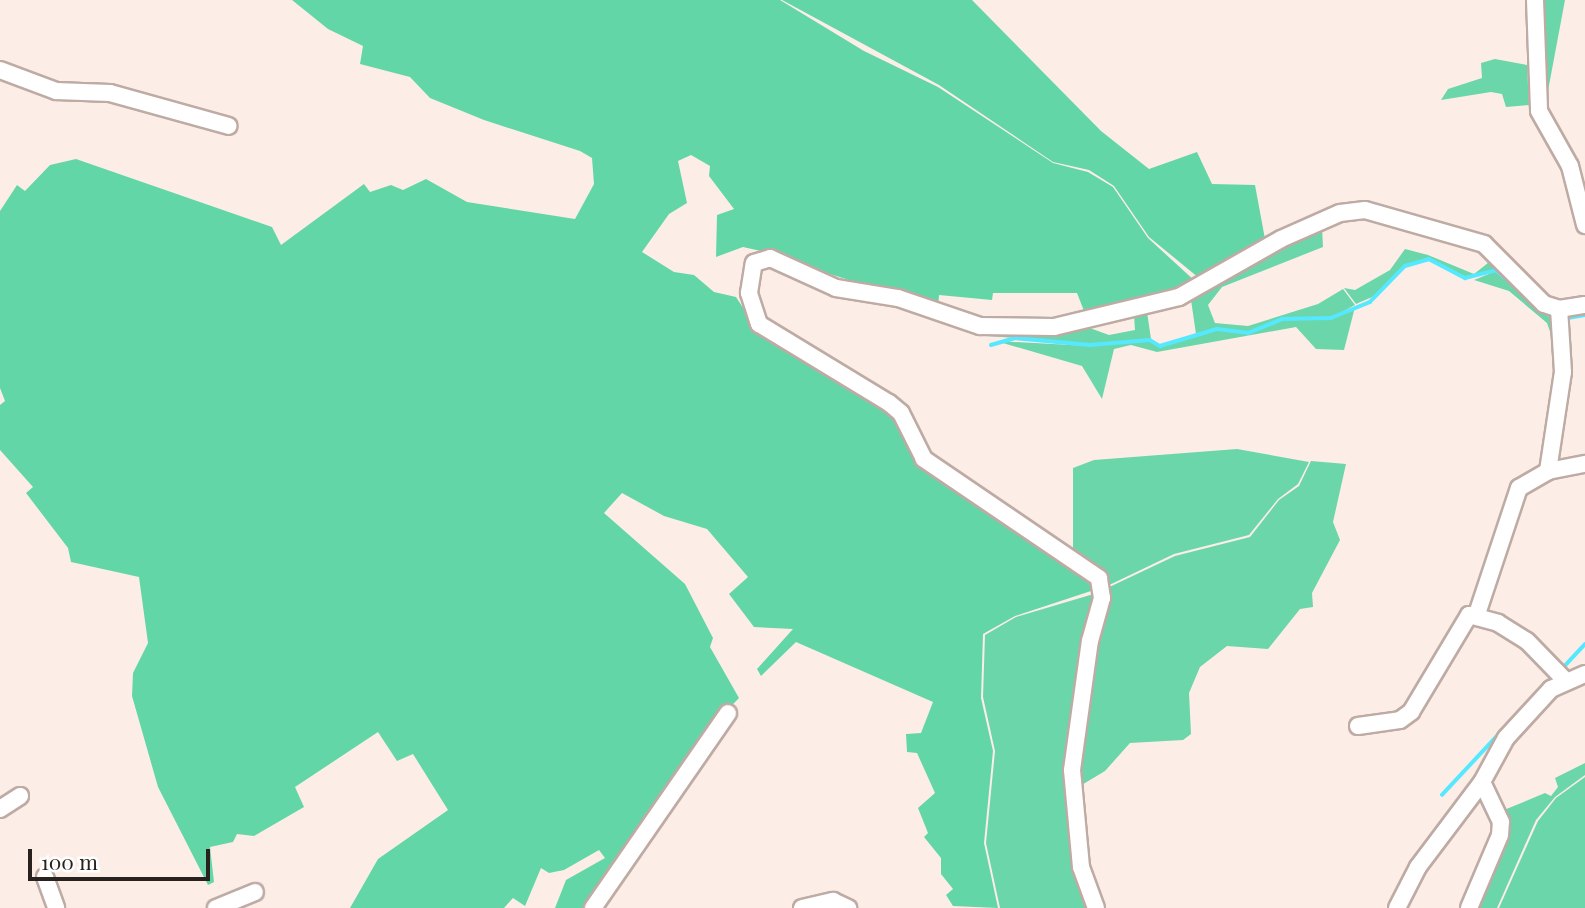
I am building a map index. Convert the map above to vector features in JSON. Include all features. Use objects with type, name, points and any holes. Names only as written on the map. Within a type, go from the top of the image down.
[{"type":"street","points":[[1535,0],[1539,111],[1578,165],[1585,225]]},
{"type":"street","points":[[0,70],[56,90],[110,93],[229,125]]},
{"type":"street","points":[[1096,908],[1081,867],[1072,770],[1090,641],[1102,598],[1099,578],[924,459],[901,413],[890,403],[759,324],[749,293],[754,263],[770,258],[836,288],[898,298],[980,326],[1054,327],[1180,297],[1281,239],[1340,214],[1365,210],[1483,244],[1529,294],[1559,309],[1585,305]]},
{"type":"street","points":[[1548,471],[1563,372],[1559,309]]},
{"type":"street","points":[[1477,614],[1519,488],[1548,471],[1585,464]]},
{"type":"street","points":[[1358,726],[1400,720],[1411,712],[1469,615],[1477,614],[1527,641],[1564,679]]},
{"type":"street","points":[[1397,908],[1418,867],[1482,782],[1506,738],[1564,679],[1585,674]]},
{"type":"street","points":[[593,908],[729,713]]},
{"type":"street","points":[[1469,908],[1500,835],[1501,822],[1482,782]]},
{"type":"street","points":[[0,809],[20,796]]},
{"type":"street","points":[[45,877],[55,908]]},
{"type":"street","points":[[216,908],[255,892]]},
{"type":"street","points":[[802,908],[834,901],[848,908]]},
{"type":"green space","points":[[292,0],[780,0],[864,51],[938,87],[1053,163],[1088,172],[1113,187],[1148,238],[1196,282],[1086,316],[1077,293],[993,293],[992,300],[939,295],[938,308],[830,274],[818,277],[761,251],[743,247],[716,257],[717,215],[734,209],[709,176],[710,166],[691,155],[678,161],[687,203],[669,214],[642,252],[674,272],[694,275],[714,292],[736,297],[760,334],[890,411],[915,459],[1097,589],[1015,616],[983,634],[981,698],[993,751],[984,843],[998,908],[953,906],[946,895],[953,889],[941,874],[941,858],[924,837],[928,833],[918,808],[935,793],[917,753],[907,752],[906,734],[921,733],[933,702],[796,642],[761,676],[757,669],[793,629],[754,627],[729,594],[748,577],[707,529],[664,516],[622,493],[604,513],[685,584],[713,638],[710,647],[739,698],[712,726],[586,908],[555,908],[566,880],[605,858],[599,850],[564,870],[549,873],[541,868],[525,906],[513,898],[504,908],[350,908],[378,859],[448,810],[413,754],[397,761],[378,732],[295,787],[304,807],[254,836],[237,834],[233,842],[210,847],[214,882],[208,885],[158,787],[132,696],[133,673],[148,643],[139,577],[71,562],[68,548],[26,493],[33,487],[0,450],[0,405],[5,401],[0,388],[0,211],[17,185],[25,191],[50,165],[76,159],[272,227],[281,245],[364,184],[370,192],[391,185],[403,190],[426,179],[467,202],[575,219],[594,184],[592,158],[580,151],[484,120],[430,98],[410,77],[360,64],[363,46],[328,29]]},
{"type":"green space","points":[[782,0],[972,0],[1101,131],[1149,169],[1197,152],[1212,184],[1255,185],[1265,239],[1199,278],[1149,237],[1114,186],[1089,170],[1053,162],[939,85]]},
{"type":"green space","points":[[1539,0],[1565,0],[1547,96],[1540,100]]},
{"type":"green space","points":[[1495,59],[1527,65],[1529,105],[1506,107],[1502,94],[1491,92],[1441,100],[1448,89],[1482,78],[1481,63]]},
{"type":"green space","points":[[1322,227],[1323,247],[1222,287],[1208,305],[1215,323],[1248,326],[1318,304],[1343,289],[1355,305],[1331,318],[1282,318],[1248,332],[1217,328],[1196,334],[1191,300],[1233,270]]},
{"type":"green space","points":[[1405,249],[1428,255],[1474,274],[1493,259],[1555,318],[1497,270],[1465,277],[1429,258],[1405,265],[1379,294],[1356,304],[1344,288],[1355,290],[1390,270]]},
{"type":"green space","points":[[1496,271],[1554,320],[1555,346],[1547,323],[1509,291],[1474,280]]},
{"type":"green space","points":[[1355,307],[1344,350],[1316,349],[1296,327],[1157,352],[1131,345],[1114,349],[1102,399],[1082,366],[996,341],[1090,346],[1150,341],[1160,346],[1217,330],[1248,334],[1282,320],[1332,319]]},
{"type":"green space","points":[[1147,312],[1151,339],[1090,344],[989,336],[1002,329],[1087,327],[1109,335],[1135,330],[1134,315]]},
{"type":"green space","points":[[1237,449],[1309,462],[1298,484],[1278,499],[1249,535],[1174,554],[1103,588],[1073,557],[1073,468],[1094,460]]},
{"type":"green space","points":[[1311,461],[1346,464],[1333,522],[1340,540],[1312,593],[1313,607],[1300,609],[1268,649],[1227,646],[1200,667],[1189,693],[1191,734],[1183,740],[1130,743],[1105,771],[1075,789],[1103,590],[1175,556],[1250,537],[1279,500],[1299,486]]},
{"type":"green space","points":[[1097,593],[1082,659],[1074,868],[1087,908],[1000,908],[986,843],[995,751],[983,697],[985,635],[1016,617]]},
{"type":"green space","points":[[1585,763],[1585,775],[1555,797],[1536,820],[1497,908],[1477,908],[1504,810],[1545,793],[1551,796],[1558,787],[1555,778]]},
{"type":"green space","points":[[1585,777],[1585,908],[1499,908],[1538,821],[1556,798]]},
{"type":"waterway","points":[[991,345],[1015,338],[1090,345],[1150,340],[1160,346],[1217,329],[1248,333],[1282,319],[1331,318],[1370,302],[1405,266],[1429,259],[1465,278],[1496,270],[1553,318]]},
{"type":"waterway","points":[[1568,318],[1585,315]]},
{"type":"waterway","points":[[1561,670],[1585,644]]},
{"type":"waterway","points":[[1442,795],[1553,676]]}]
